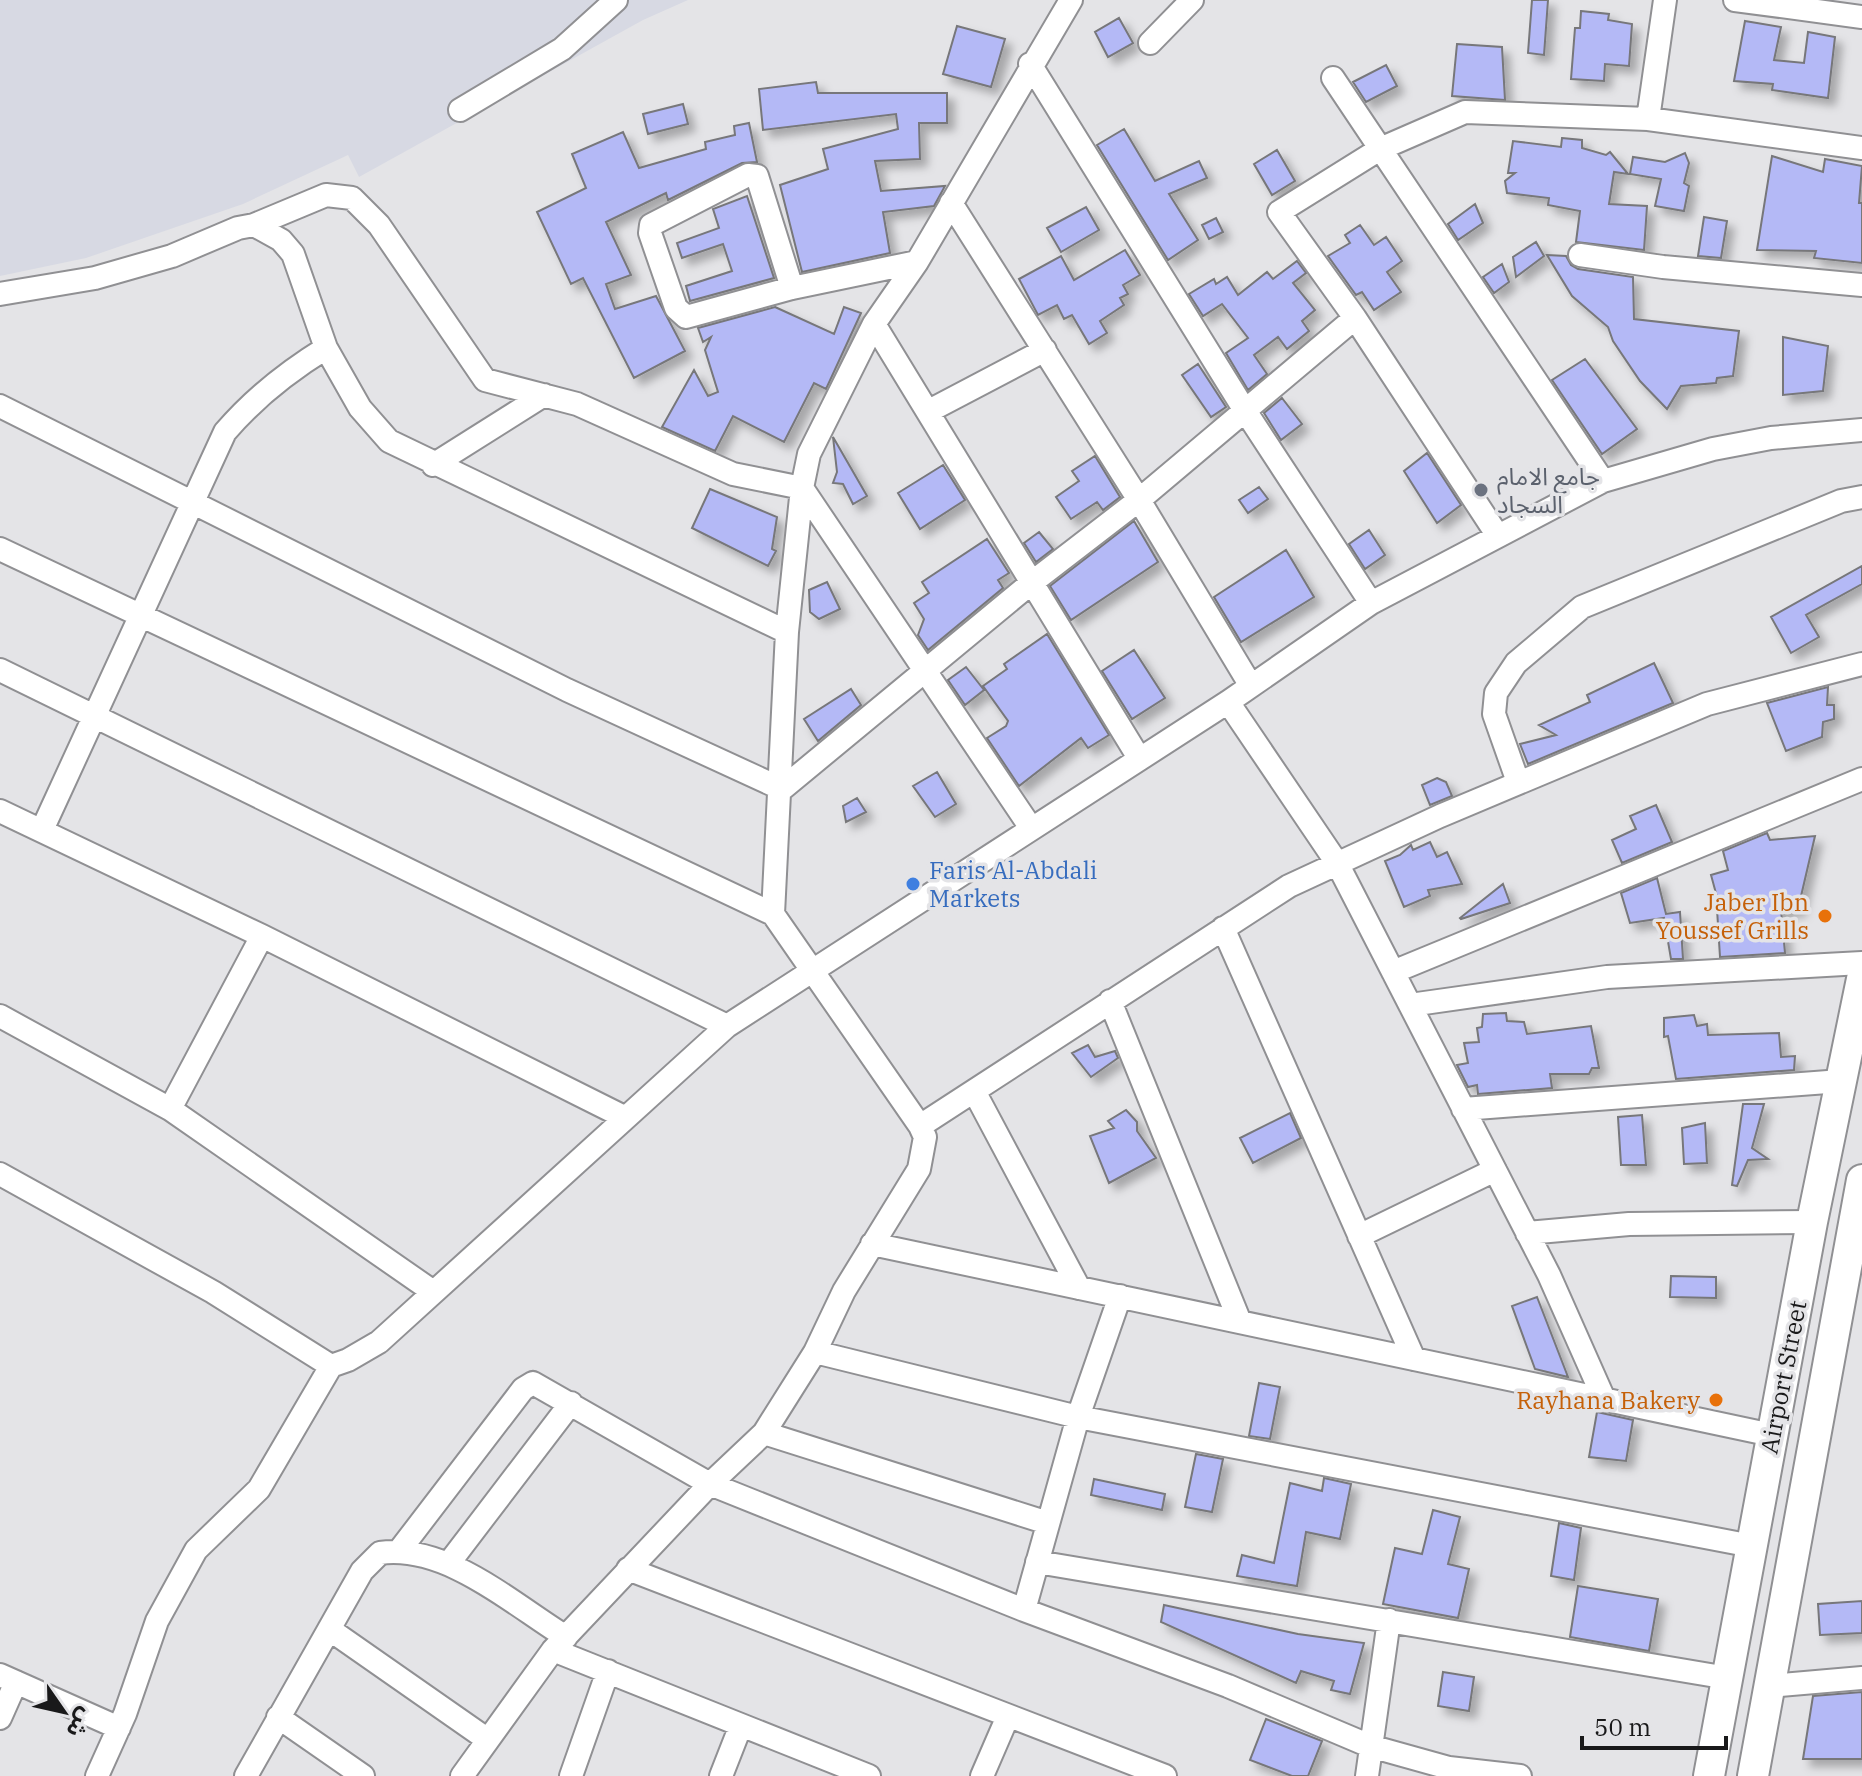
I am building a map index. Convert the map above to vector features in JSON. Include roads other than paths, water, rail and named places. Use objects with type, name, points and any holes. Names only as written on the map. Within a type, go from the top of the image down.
[{"type":"main road","name":"Airport Street","points":[[1709,1776],[1812,1222],[1862,979]]},
{"type":"main road","name":"Airport Street","points":[[1753,1776],[1862,1180]]},
{"type":"main road","points":[[1790,1344],[1797,1356],[1804,1359],[1819,1359],[1831,1351]]},
{"type":"main road","points":[[1774,1428],[1786,1416],[1800,1417],[1816,1433]]},
{"type":"street","points":[[460,110],[562,49],[616,0]]},
{"type":"street","points":[[773,914],[782,789],[787,632],[802,488],[809,454],[874,324],[917,262],[1030,64],[1071,0]]},
{"type":"street","points":[[1150,43],[1192,0]]},
{"type":"street","points":[[1648,119],[1665,0]]},
{"type":"street","points":[[1735,0],[1862,17]]},
{"type":"street","points":[[1030,64],[1244,409],[1371,603]]},
{"type":"street","points":[[1333,78],[1603,481]]},
{"type":"street","points":[[1498,536],[1355,318],[1279,212],[1380,149],[1465,112],[1648,119],[1862,148]]},
{"type":"street","points":[[792,288],[757,176],[748,175],[651,225],[650,233],[682,316],[792,288],[917,262]]},
{"type":"street","points":[[0,294],[95,278],[172,256],[326,195],[352,198],[379,225],[478,373],[494,384],[577,404],[717,468],[802,488],[1031,828]]},
{"type":"street","points":[[951,203],[1139,500],[1251,686]]},
{"type":"street","points":[[254,225],[281,240],[293,254],[326,348],[376,429],[401,449],[787,632]]},
{"type":"street","points":[[1580,255],[1663,267],[1862,285]]},
{"type":"street","points":[[782,789],[1030,584],[1139,500],[1355,318]]},
{"type":"street","points":[[874,324],[1139,758]]},
{"type":"street","points":[[42,830],[225,432],[251,402],[290,370],[326,348]]},
{"type":"street","points":[[929,411],[1045,350]]},
{"type":"street","points":[[433,465],[544,395]]},
{"type":"street","points":[[0,406],[567,690],[782,789]]},
{"type":"street","points":[[97,1776],[119,1728],[157,1621],[196,1550],[259,1489],[331,1366],[379,1342],[727,1026],[1228,702],[1371,603],[1498,536],[1603,481],[1713,449],[1771,438],[1862,430]]},
{"type":"street","points":[[1518,782],[1494,714],[1496,693],[1516,663],[1582,607],[1841,501],[1862,497]]},
{"type":"street","points":[[0,549],[773,914],[925,1137],[919,1169],[844,1291],[815,1352],[764,1433],[710,1484],[559,1643],[462,1776]]},
{"type":"street","points":[[920,1126],[1289,886],[1518,782],[1707,704],[1862,664]]},
{"type":"street","points":[[0,670],[727,1026]]},
{"type":"street","points":[[1228,702],[1337,863],[1527,1233],[1604,1399]]},
{"type":"street","points":[[1393,972],[1862,779]]},
{"type":"street","points":[[0,811],[262,936],[624,1117]]},
{"type":"street","points":[[1223,928],[1414,1359]]},
{"type":"street","points":[[170,1109],[262,936]]},
{"type":"street","points":[[1410,1005],[1607,977],[1862,963]]},
{"type":"street","points":[[1110,1001],[1240,1322]]},
{"type":"street","points":[[0,1016],[170,1109],[432,1291]]},
{"type":"street","points":[[1463,1109],[1841,1081]]},
{"type":"street","points":[[974,1091],[1079,1288]]},
{"type":"street","points":[[1359,1236],[1495,1170]]},
{"type":"street","points":[[0,1174],[213,1292],[331,1366]]},
{"type":"street","points":[[1527,1233],[1629,1224],[1812,1222]]},
{"type":"street","points":[[872,1244],[1604,1399],[1774,1428]]},
{"type":"street","points":[[1024,1610],[1078,1417],[1120,1296]]},
{"type":"street","points":[[815,1352],[1078,1417],[1752,1546]]},
{"type":"street","points":[[399,1551],[523,1389],[533,1383],[710,1484],[1024,1610],[1228,1686],[1370,1746],[1449,1768],[1520,1776]]},
{"type":"street","points":[[449,1563],[571,1403]]},
{"type":"street","points":[[764,1433],[1048,1523]]},
{"type":"street","points":[[246,1776],[362,1571],[380,1553],[399,1551],[423,1553],[449,1563],[559,1643],[608,1671],[867,1776]]},
{"type":"street","points":[[1037,1562],[1728,1678]]},
{"type":"street","points":[[628,1569],[1165,1776]]},
{"type":"street","points":[[1367,1776],[1389,1620]]},
{"type":"street","points":[[329,1629],[488,1740]]},
{"type":"street","points":[[571,1776],[608,1671]]},
{"type":"street","points":[[1769,1686],[1862,1678]]},
{"type":"street","points":[[0,1718],[8,1679],[119,1728]]},
{"type":"street","points":[[982,1776],[1008,1716]]},
{"type":"street","points":[[278,1717],[363,1776]]},
{"type":"street","points":[[721,1776],[741,1725]]},
{"type":"place","name":"جامع الامام السجاد","points":[[1481,490]]},
{"type":"place","name":"Faris Al-Abdali Markets","points":[[913,884]]},
{"type":"place","name":"Jaber Ibn Youssef Grills","points":[[1825,916]]},
{"type":"place","name":"Rayhana Bakery","points":[[1716,1400]]}]
